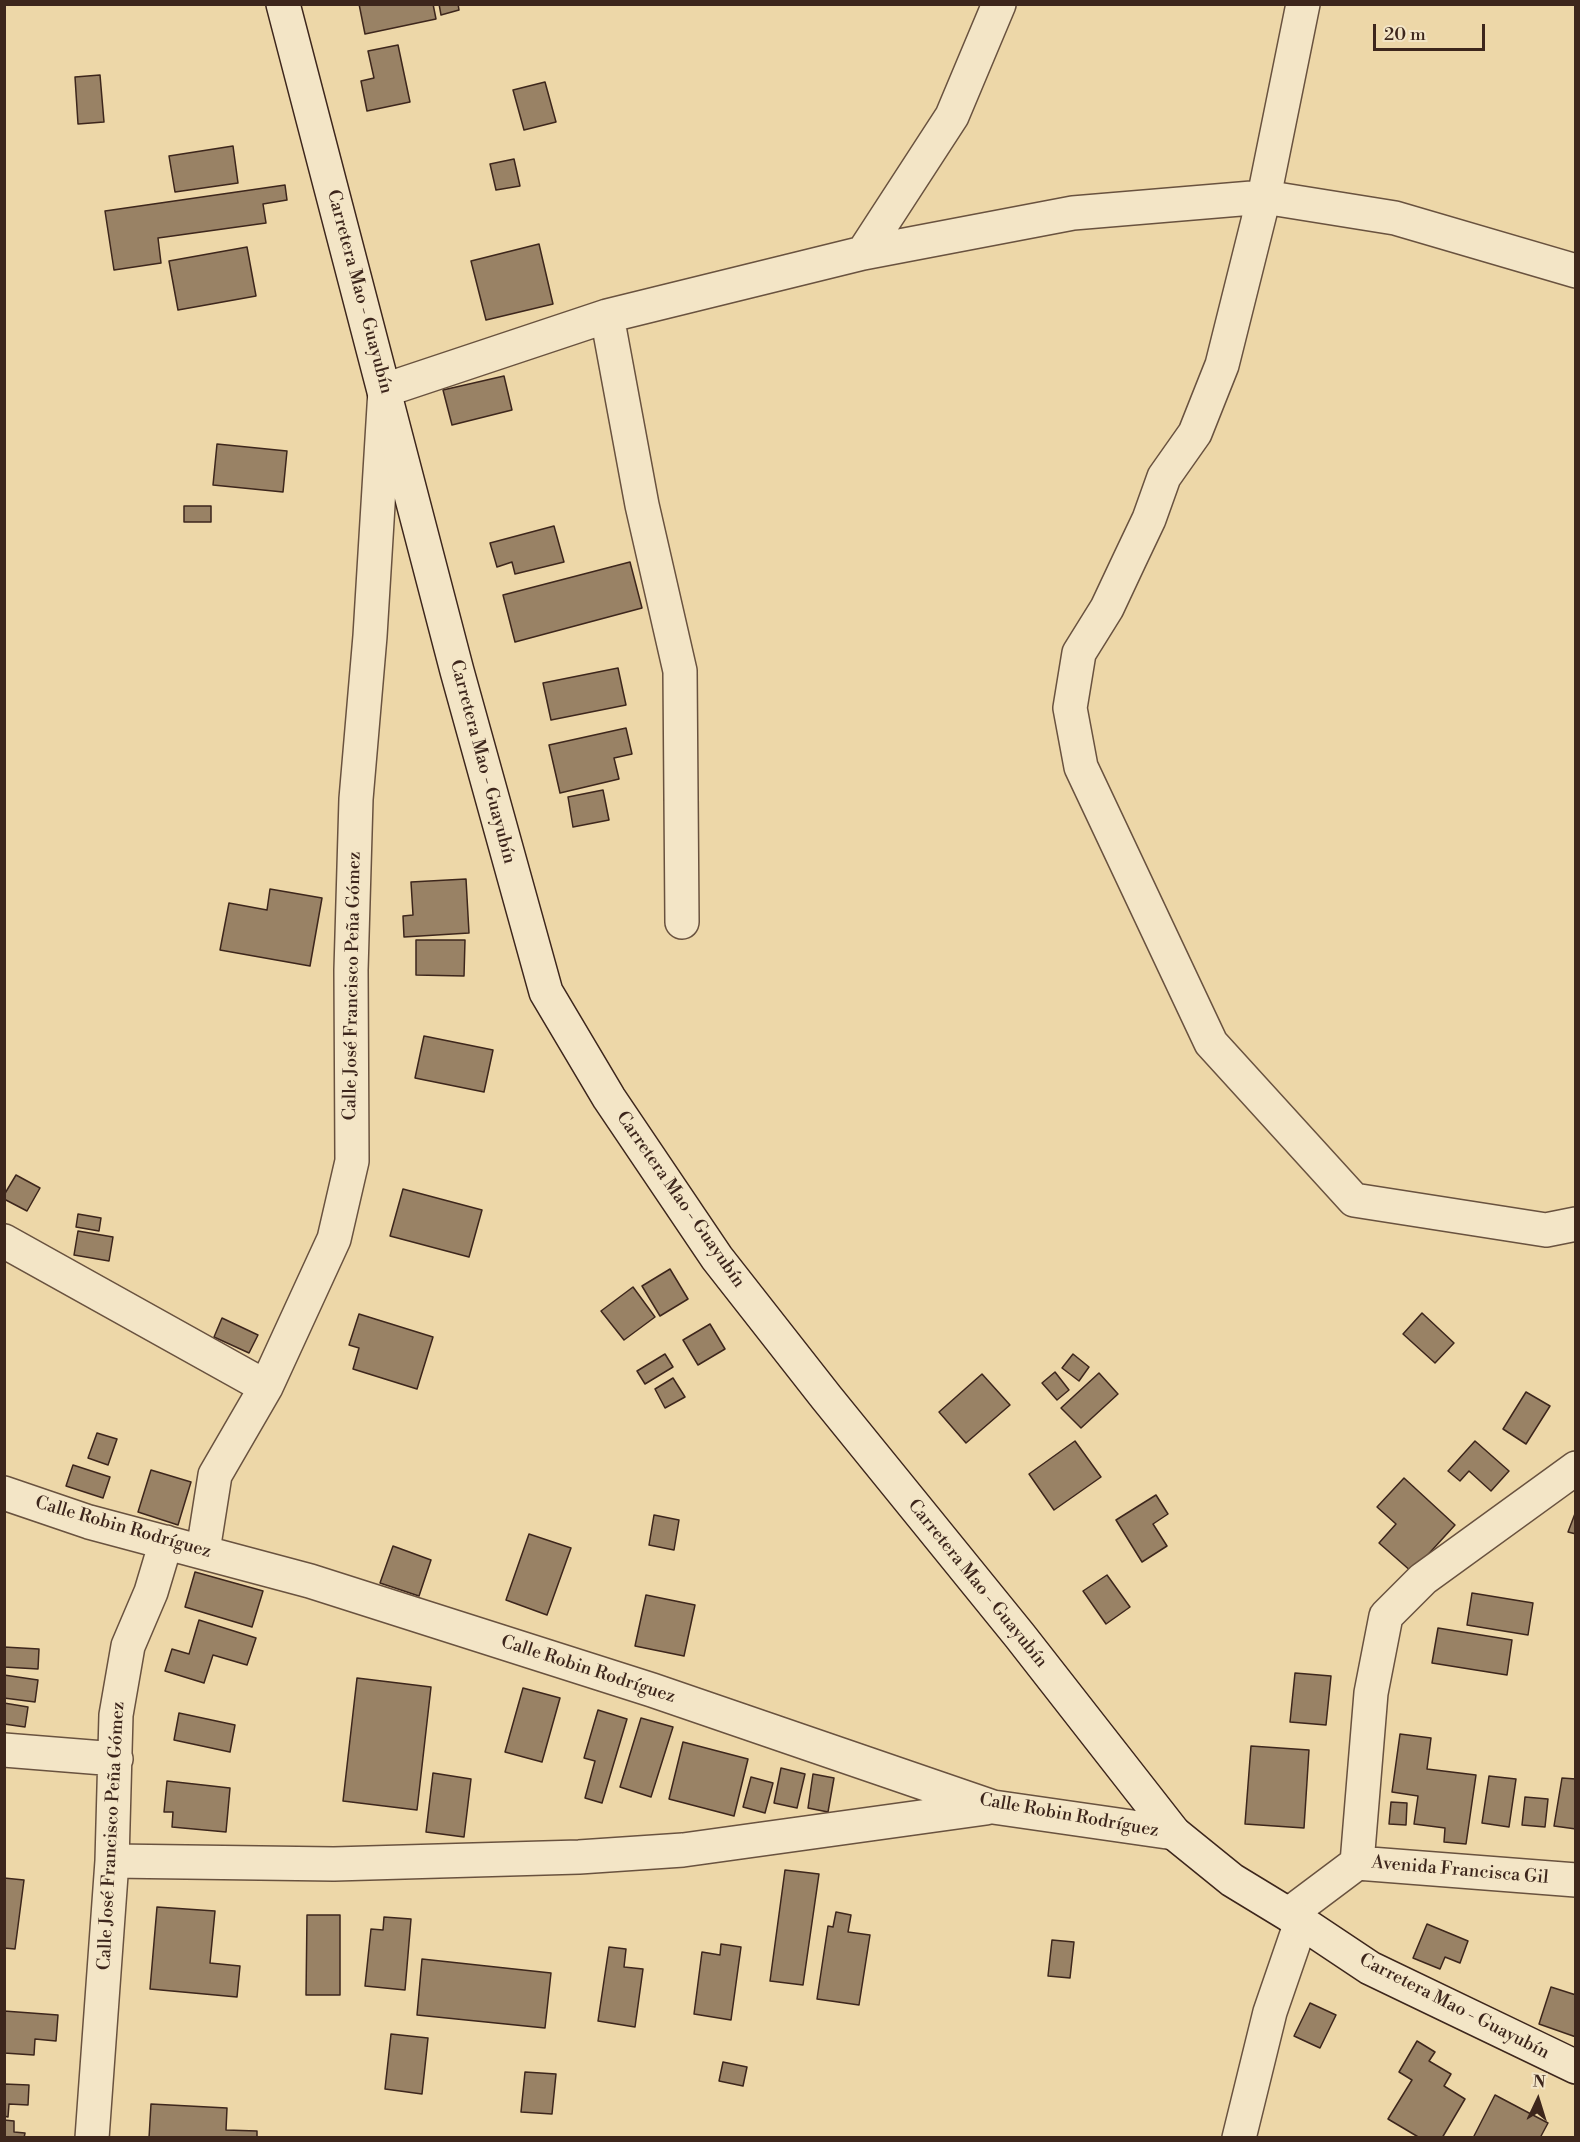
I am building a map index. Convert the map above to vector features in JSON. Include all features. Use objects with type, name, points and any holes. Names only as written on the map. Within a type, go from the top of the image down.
[{"type":"street","name":"Carretera Mao - Guayubín","points":[[282,4],[457,671],[546,992],[609,1098],[717,1258],[826,1397],[1020,1636],[1174,1833],[1232,1880],[1295,1918],[1370,1968],[1575,2067]]},
{"type":"street","points":[[863,253],[952,116],[999,4]]},
{"type":"street","points":[[1303,4],[1264,197],[1222,365],[1195,433],[1164,477],[1149,519],[1107,608],[1079,653],[1070,708],[1082,766],[1211,1043],[1354,1200],[1546,1230],[1575,1224]]},
{"type":"street","points":[[385,390],[607,316],[863,253],[1073,213],[1264,197],[1395,218],[1575,271]]},
{"type":"street","points":[[607,316],[642,505],[680,671],[682,922]]},
{"type":"street","name":"Calle José Francisco Peña Gómez","points":[[203,1551],[215,1475],[266,1387],[334,1239],[352,1161],[351,970],[356,799],[370,636],[385,390]]},
{"type":"street","points":[[4,1241],[266,1387]]},
{"type":"street","points":[[1357,1863],[1371,1693],[1386,1616],[1423,1579],[1575,1468]]},
{"type":"street","name":"Calle Robin Rodríguez","points":[[4,1493],[89,1522],[310,1581],[652,1690],[993,1807],[1174,1833]]},
{"type":"street","name":"Calle José Francisco Peña Gómez","points":[[92,2138],[112,1861],[116,1715],[128,1646],[151,1592],[166,1542]]},
{"type":"street","points":[[4,1750],[116,1759]]},
{"type":"street","points":[[112,1861],[334,1863],[579,1857],[683,1850],[993,1807]]},
{"type":"street","name":"Avenida Francisca Gil","points":[[1295,1918],[1357,1863],[1575,1880]]},
{"type":"street","points":[[1239,2138],[1295,1918]]},
{"type":"building","points":[[359,4],[433,4],[436,19],[365,34]]},
{"type":"building","points":[[439,4],[458,4],[459,10],[441,15]]},
{"type":"building","points":[[398,45],[410,102],[367,111],[361,81],[374,78],[368,51]]},
{"type":"building","points":[[100,75],[104,122],[78,124],[75,77]]},
{"type":"building","points":[[545,82],[556,122],[524,130],[513,90]]},
{"type":"building","points":[[233,146],[238,183],[175,192],[169,156]]},
{"type":"building","points":[[514,159],[520,186],[496,190],[490,164]]},
{"type":"building","points":[[285,185],[287,200],[263,204],[266,223],[158,238],[161,263],[114,270],[105,211]]},
{"type":"building","points":[[539,244],[553,304],[486,320],[471,261]]},
{"type":"building","points":[[247,247],[256,296],[178,310],[169,261]]},
{"type":"building","points":[[504,376],[512,410],[452,425],[443,390]]},
{"type":"building","points":[[217,444],[287,451],[283,492],[213,485]]},
{"type":"building","points":[[184,506],[211,506],[211,522],[184,522]]},
{"type":"building","points":[[554,526],[564,562],[515,574],[512,562],[497,567],[490,543]]},
{"type":"building","points":[[630,562],[642,608],[515,642],[503,595]]},
{"type":"building","points":[[618,668],[626,705],[551,720],[543,683]]},
{"type":"building","points":[[626,728],[632,754],[614,758],[619,779],[560,793],[549,745]]},
{"type":"building","points":[[603,790],[609,820],[573,827],[568,797]]},
{"type":"building","points":[[466,879],[469,933],[404,937],[403,916],[413,915],[411,882]]},
{"type":"building","points":[[270,889],[322,898],[310,966],[220,950],[229,903],[267,910]]},
{"type":"building","points":[[416,940],[465,940],[464,976],[416,975]]},
{"type":"building","points":[[424,1036],[493,1050],[484,1092],[415,1078]]},
{"type":"building","points":[[16,1175],[40,1188],[27,1211],[4,1199]]},
{"type":"building","points":[[403,1189],[482,1210],[469,1257],[390,1236]]},
{"type":"building","points":[[78,1214],[101,1218],[99,1231],[76,1227]]},
{"type":"building","points":[[78,1231],[113,1237],[109,1261],[74,1255]]},
{"type":"building","points":[[670,1269],[688,1299],[660,1316],[642,1286]]},
{"type":"building","points":[[633,1287],[655,1317],[624,1340],[601,1311]]},
{"type":"building","points":[[1422,1313],[1454,1343],[1435,1363],[1403,1334]]},
{"type":"building","points":[[359,1314],[433,1337],[417,1389],[353,1369],[359,1348],[349,1345]]},
{"type":"building","points":[[222,1318],[258,1335],[249,1353],[214,1337]]},
{"type":"building","points":[[710,1324],[725,1349],[698,1365],[683,1340]]},
{"type":"building","points":[[665,1354],[673,1367],[645,1384],[637,1371]]},
{"type":"building","points":[[1073,1354],[1089,1367],[1079,1381],[1062,1368]]},
{"type":"building","points":[[1055,1372],[1069,1390],[1057,1400],[1042,1383]]},
{"type":"building","points":[[1099,1373],[1118,1394],[1081,1428],[1061,1408]]},
{"type":"building","points":[[982,1374],[1010,1405],[966,1443],[939,1412]]},
{"type":"building","points":[[673,1378],[685,1397],[665,1408],[655,1389]]},
{"type":"building","points":[[1526,1392],[1550,1406],[1526,1444],[1503,1429]]},
{"type":"building","points":[[97,1433],[117,1439],[108,1465],[88,1458]]},
{"type":"building","points":[[1075,1441],[1101,1477],[1054,1510],[1029,1474]]},
{"type":"building","points":[[1475,1441],[1509,1471],[1491,1491],[1469,1471],[1460,1481],[1448,1471]]},
{"type":"building","points":[[73,1465],[110,1477],[103,1498],[66,1486]]},
{"type":"building","points":[[151,1470],[191,1482],[178,1525],[138,1512]]},
{"type":"building","points":[[1404,1478],[1455,1525],[1412,1572],[1379,1543],[1396,1524],[1377,1507]]},
{"type":"building","points":[[1156,1495],[1168,1514],[1153,1524],[1167,1546],[1142,1562],[1116,1520]]},
{"type":"building","points":[[1576,1511],[1576,1534],[1568,1532]]},
{"type":"building","points":[[654,1515],[679,1520],[674,1550],[649,1545]]},
{"type":"building","points":[[529,1534],[571,1548],[547,1615],[506,1600]]},
{"type":"building","points":[[393,1546],[431,1560],[419,1596],[380,1583]]},
{"type":"building","points":[[195,1572],[263,1591],[252,1627],[185,1607]]},
{"type":"building","points":[[1107,1575],[1130,1607],[1106,1624],[1083,1591]]},
{"type":"building","points":[[1472,1593],[1533,1603],[1528,1635],[1467,1625]]},
{"type":"building","points":[[646,1595],[695,1605],[684,1656],[635,1646]]},
{"type":"building","points":[[199,1620],[256,1638],[247,1665],[213,1655],[204,1683],[165,1671],[172,1649],[189,1654]]},
{"type":"building","points":[[1438,1628],[1512,1640],[1507,1675],[1432,1663]]},
{"type":"building","points":[[4,1647],[39,1649],[38,1669],[4,1667]]},
{"type":"building","points":[[1295,1673],[1331,1676],[1326,1725],[1290,1722]]},
{"type":"building","points":[[4,1675],[38,1680],[35,1702],[4,1698]]},
{"type":"building","points":[[357,1678],[431,1687],[417,1810],[343,1801]]},
{"type":"building","points":[[523,1688],[560,1698],[542,1762],[505,1752]]},
{"type":"building","points":[[4,1703],[28,1707],[25,1727],[4,1724]]},
{"type":"building","points":[[598,1710],[627,1719],[602,1803],[585,1798],[595,1761],[584,1758]]},
{"type":"building","points":[[179,1713],[235,1725],[230,1752],[174,1740]]},
{"type":"building","points":[[641,1718],[673,1727],[651,1797],[620,1787]]},
{"type":"building","points":[[1400,1734],[1431,1738],[1427,1769],[1476,1775],[1466,1844],[1444,1842],[1445,1828],[1414,1824],[1418,1796],[1392,1792]]},
{"type":"building","points":[[683,1742],[748,1759],[734,1816],[669,1799]]},
{"type":"building","points":[[1251,1746],[1309,1750],[1304,1828],[1245,1824]]},
{"type":"building","points":[[781,1768],[805,1774],[797,1808],[774,1803]]},
{"type":"building","points":[[433,1773],[471,1779],[464,1837],[426,1832]]},
{"type":"building","points":[[813,1774],[834,1778],[828,1812],[808,1808]]},
{"type":"building","points":[[1489,1776],[1516,1779],[1509,1827],[1482,1823]]},
{"type":"building","points":[[751,1777],[773,1783],[765,1813],[743,1807]]},
{"type":"building","points":[[1562,1778],[1576,1779],[1576,1829],[1554,1826]]},
{"type":"building","points":[[167,1781],[230,1788],[226,1832],[172,1827],[173,1812],[164,1812]]},
{"type":"building","points":[[1525,1797],[1548,1799],[1545,1827],[1522,1825]]},
{"type":"building","points":[[1391,1802],[1407,1803],[1406,1825],[1389,1824]]},
{"type":"building","points":[[785,1870],[819,1874],[803,1985],[770,1981]]},
{"type":"building","points":[[4,1878],[24,1880],[15,1949],[4,1948]]},
{"type":"building","points":[[157,1907],[215,1911],[210,1963],[240,1966],[237,1997],[150,1989]]},
{"type":"building","points":[[836,1912],[851,1915],[848,1932],[870,1935],[859,2005],[817,1999],[828,1926],[833,1927]]},
{"type":"building","points":[[307,1915],[340,1915],[340,1995],[306,1995]]},
{"type":"building","points":[[384,1917],[411,1919],[405,1990],[365,1986],[371,1929],[383,1930]]},
{"type":"building","points":[[1427,1924],[1468,1941],[1460,1963],[1445,1957],[1440,1969],[1413,1958]]},
{"type":"building","points":[[1052,1940],[1074,1942],[1070,1978],[1048,1976]]},
{"type":"building","points":[[721,1944],[741,1947],[731,2020],[694,2014],[702,1952],[720,1955]]},
{"type":"building","points":[[609,1947],[626,1949],[624,1967],[643,1969],[635,2027],[598,2021]]},
{"type":"building","points":[[422,1959],[551,1973],[545,2028],[417,2015]]},
{"type":"building","points":[[1551,1987],[1576,1995],[1576,2037],[1539,2024]]},
{"type":"building","points":[[1310,2003],[1336,2015],[1320,2048],[1294,2036]]},
{"type":"building","points":[[4,2011],[58,2015],[56,2041],[35,2039],[34,2055],[4,2053]]},
{"type":"building","points":[[391,2034],[428,2038],[422,2094],[385,2089]]},
{"type":"building","points":[[1417,2041],[1435,2052],[1429,2061],[1451,2074],[1444,2086],[1465,2099],[1442,2138],[1420,2138],[1388,2119],[1412,2080],[1399,2072]]},
{"type":"building","points":[[723,2062],[747,2067],[743,2086],[719,2081]]},
{"type":"building","points":[[525,2072],[556,2074],[552,2114],[521,2112]]},
{"type":"building","points":[[4,2084],[29,2085],[28,2105],[9,2104],[8,2117],[4,2116]]},
{"type":"building","points":[[1495,2095],[1548,2123],[1540,2138],[1473,2138]]},
{"type":"building","points":[[151,2104],[227,2108],[226,2130],[257,2131],[257,2138],[149,2138]]},
{"type":"building","points":[[4,2120],[14,2121],[14,2132],[25,2133],[24,2138],[4,2138]]}]
